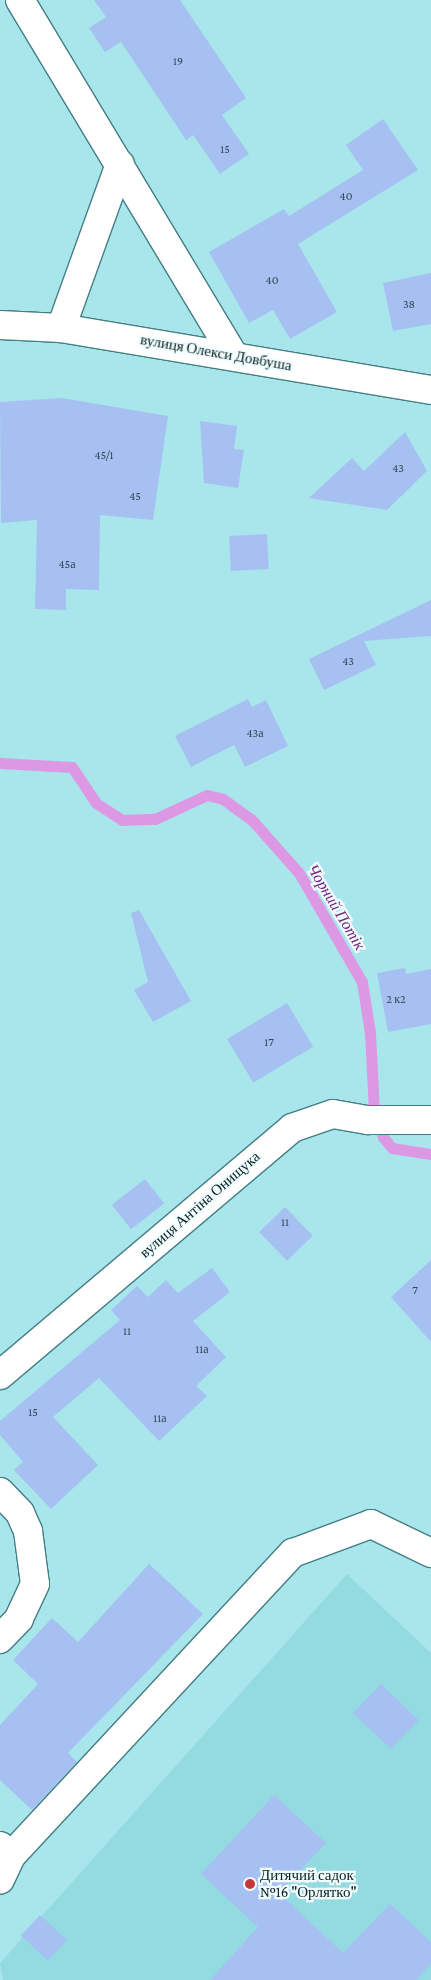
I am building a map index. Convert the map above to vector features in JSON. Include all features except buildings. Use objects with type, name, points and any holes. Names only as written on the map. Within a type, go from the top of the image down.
[{"type":"street","points":[[20,0],[234,356]]},
{"type":"street","points":[[61,328],[120,164]]},
{"type":"street","name":"вулиця Олекси Довбуша","points":[[0,325],[61,328],[431,390]]},
{"type":"street","name":"вулиця Антіна Онищука","points":[[0,1375],[292,1128],[333,1114],[377,1119],[431,1120]]},
{"type":"street","points":[[0,1492],[20,1514],[28,1530],[35,1584],[19,1620],[0,1639]]},
{"type":"street","points":[[4,1861],[293,1553],[371,1524],[431,1553]]},
{"type":"shaded area","points":[[347,1574],[431,1653],[431,1980],[3,1980],[0,1963]]},
{"type":"waterway","name":"Чорний Потік","points":[[0,763],[72,767],[96,803],[122,820],[155,819],[207,795],[223,799],[251,819],[299,873],[362,982],[370,1033],[374,1111],[383,1137],[392,1148],[431,1154]]},
{"type":"place","name":"Дитячий садок №16 \"Орлятко\"","points":[[250,1884]]}]
